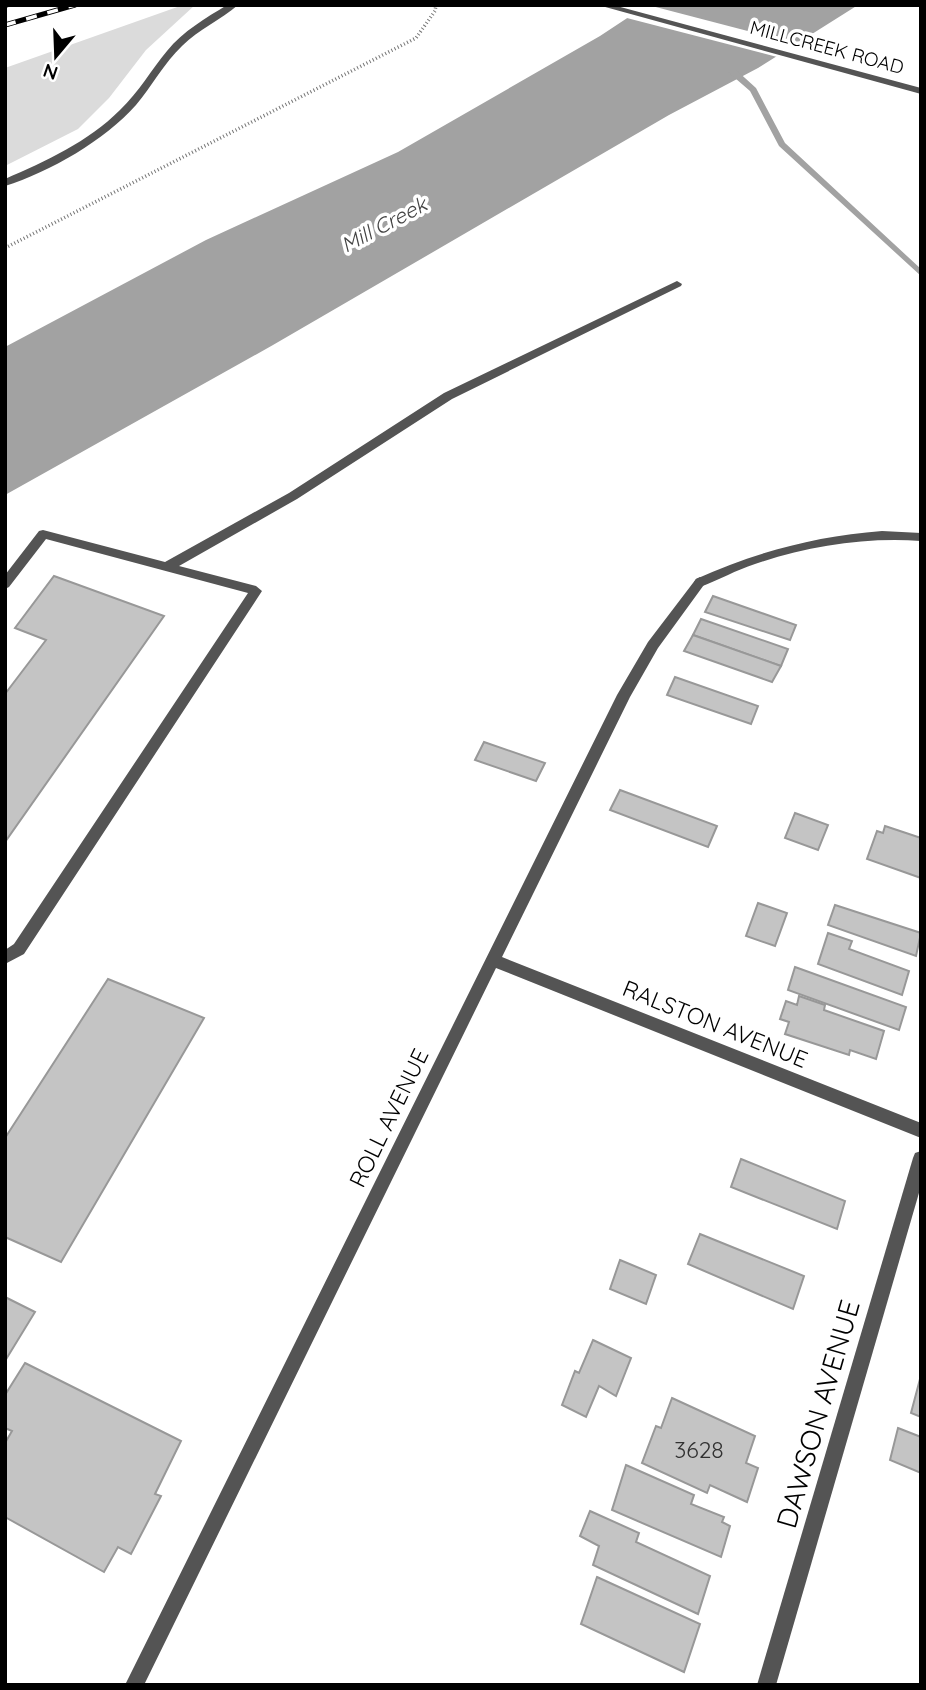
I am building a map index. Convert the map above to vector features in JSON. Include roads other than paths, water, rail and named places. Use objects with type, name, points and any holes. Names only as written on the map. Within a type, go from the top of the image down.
[{"type":"street","points":[[5,183],[56,159],[100,132],[140,96],[170,53],[187,37],[233,5]]},
{"type":"street","name":"MILLCREEK ROAD","points":[[602,5],[921,91]]},
{"type":"street","points":[[167,567],[293,496],[448,397],[677,285]]},
{"type":"street","points":[[5,584],[43,534],[256,591],[19,948],[5,958]]},
{"type":"street","name":"ROLL AVENUE","points":[[134,1685],[624,695],[653,645],[700,582],[757,558],[819,544],[900,534],[921,537]]},
{"type":"street","name":"RALSTON AVENUE","points":[[493,960],[921,1132]]},
{"type":"street","name":"DAWSON AVENUE","points":[[766,1685],[921,1158]]},
{"type":"water","name":"Mill Creek","points":[[647,5],[858,5],[758,68],[669,115],[273,345],[5,495],[5,347],[206,240],[398,152],[600,36]]},
{"type":"waterway","points":[[731,70],[753,90],[782,144],[921,274]]},
{"type":"railway","points":[[5,25],[75,5]]}]
